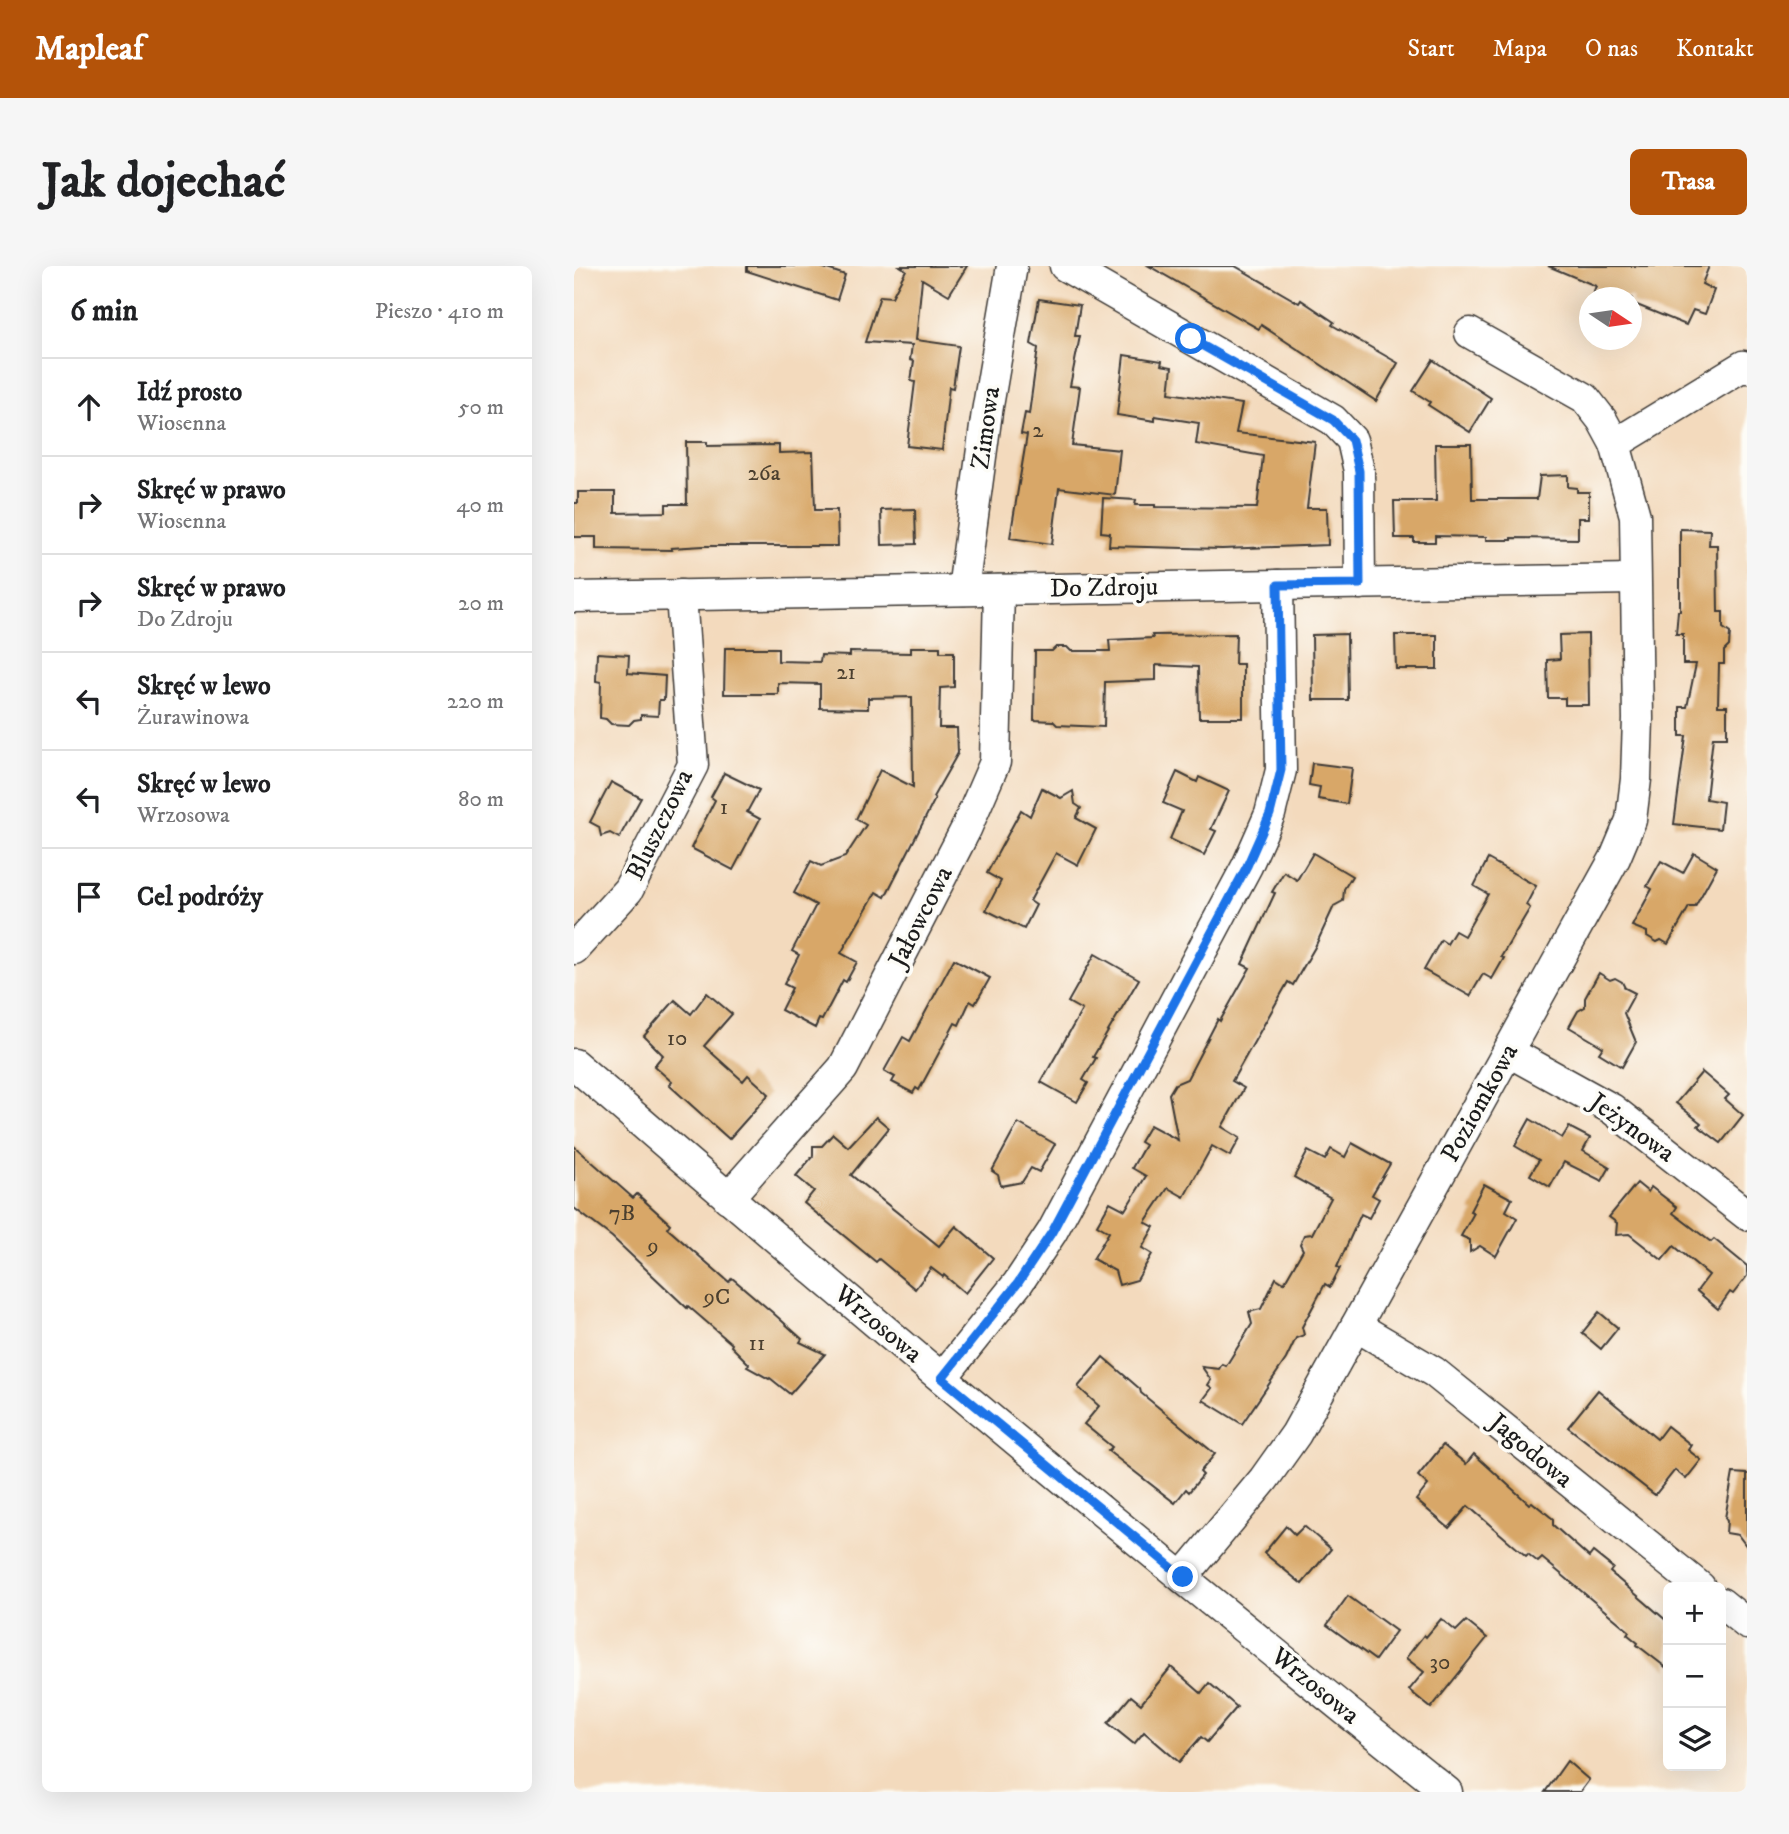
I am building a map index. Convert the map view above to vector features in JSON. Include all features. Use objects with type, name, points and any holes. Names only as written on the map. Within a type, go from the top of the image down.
[{"type":"street","name":"Zimowa","points":[[963,590],[987,412],[1012,266]]},
{"type":"street","points":[[1065,266],[1333,420],[1352,440],[1359,471],[1360,584]]},
{"type":"street","name":"Poziomkowa","points":[[1183,1577],[1264,1479],[1296,1434],[1615,858],[1631,820],[1636,779],[1638,719],[1634,516],[1615,444],[1585,398],[1470,333]]},
{"type":"street","points":[[1615,444],[1743,366],[1747,368]]},
{"type":"street","name":"Do Zdroju","points":[[574,597],[1634,579]]},
{"type":"street","points":[[942,1378],[1018,1283],[1052,1232],[1247,866],[1270,814],[1281,770],[1278,585]]},
{"type":"street","name":"Jałowcowa","points":[[728,1198],[843,1068],[966,829],[995,762],[999,590]]},
{"type":"street","name":"Bluszczowa","points":[[574,949],[628,890],[693,765],[681,596]]},
{"type":"street","name":"Jeżynowa","points":[[1509,1052],[1612,1109],[1747,1215]]},
{"type":"street","name":"Wrzosowa","points":[[574,1064],[942,1378],[1447,1792]]},
{"type":"street","name":"Jagodowa","points":[[1356,1325],[1434,1372],[1694,1582]]},
{"type":"street","points":[[1726,1607],[1747,1624]]},
{"type":"building","points":[[747,266],[818,266],[845,275],[837,300],[747,271]]},
{"type":"building","points":[[900,266],[967,266],[949,295],[922,279],[916,340],[959,346],[953,388],[949,387],[942,450],[907,446],[915,382],[911,381],[914,361],[910,360],[912,345],[865,342],[880,296],[892,297],[906,270]]},
{"type":"building","points":[[1149,266],[1235,266],[1299,303],[1301,300],[1334,322],[1332,325],[1398,363],[1376,401],[1261,325],[1259,329]]},
{"type":"building","points":[[1548,266],[1709,266],[1702,284],[1714,290],[1705,314],[1693,310],[1686,325],[1642,307],[1642,287],[1596,286]]},
{"type":"building","points":[[1039,299],[1080,305],[1075,336],[1080,336],[1070,386],[1080,387],[1072,445],[1120,450],[1115,495],[1059,488],[1052,544],[1010,538],[1027,435],[1021,434],[1025,413],[1029,414],[1038,348],[1031,344]]},
{"type":"building","points":[[1124,355],[1162,361],[1161,365],[1172,367],[1169,393],[1242,404],[1236,433],[1315,442],[1307,508],[1327,508],[1328,545],[1222,549],[1109,546],[1110,533],[1101,532],[1103,498],[1136,500],[1135,505],[1155,507],[1257,508],[1263,456],[1196,444],[1199,423],[1155,416],[1155,421],[1117,415]]},
{"type":"building","points":[[1433,360],[1491,398],[1470,432],[1428,405],[1430,402],[1413,391]]},
{"type":"building","points":[[686,442],[707,442],[707,446],[779,445],[779,453],[813,452],[815,510],[837,510],[838,546],[596,549],[596,537],[574,537],[574,503],[578,503],[578,492],[615,492],[615,513],[666,512],[666,504],[687,504]]},
{"type":"building","points":[[1435,444],[1471,444],[1472,499],[1537,499],[1540,476],[1568,475],[1568,487],[1577,488],[1577,492],[1589,492],[1589,518],[1578,518],[1578,539],[1486,540],[1486,537],[1435,536],[1435,542],[1414,542],[1414,538],[1395,538],[1394,501],[1436,501]]},
{"type":"building","points":[[915,509],[916,544],[882,545],[881,510]]},
{"type":"building","points":[[1680,529],[1710,530],[1709,545],[1717,545],[1718,612],[1723,612],[1723,628],[1730,633],[1729,646],[1724,651],[1724,664],[1719,664],[1718,706],[1727,706],[1727,737],[1713,737],[1706,799],[1723,802],[1720,829],[1674,824],[1686,736],[1680,736],[1680,707],[1687,707],[1696,664],[1683,664],[1683,634],[1676,634],[1680,611]]},
{"type":"building","points":[[1236,634],[1235,664],[1243,664],[1243,718],[1199,718],[1198,667],[1156,665],[1156,680],[1105,682],[1104,727],[1057,725],[1053,721],[1034,720],[1035,651],[1052,651],[1056,647],[1067,647],[1071,651],[1110,651],[1109,640],[1153,638],[1152,635]]},
{"type":"building","points":[[1347,634],[1348,700],[1313,700],[1312,635]]},
{"type":"building","points":[[1588,634],[1589,705],[1565,705],[1565,698],[1548,698],[1547,660],[1560,659],[1559,635]]},
{"type":"building","points":[[1395,635],[1437,635],[1437,669],[1396,669]]},
{"type":"building","points":[[911,647],[940,647],[940,652],[954,652],[954,687],[940,688],[939,728],[957,728],[958,753],[933,797],[935,799],[885,897],[876,892],[841,953],[857,962],[846,982],[843,980],[815,1028],[781,1010],[792,988],[784,984],[799,955],[792,951],[816,905],[794,893],[811,861],[821,866],[845,857],[866,825],[856,819],[880,770],[913,787],[912,697],[868,698],[868,709],[820,708],[820,684],[778,683],[778,694],[724,694],[725,648],[778,648],[778,661],[820,662],[821,655],[850,656],[850,652],[911,653]]},
{"type":"building","points":[[597,653],[629,655],[628,673],[665,676],[664,700],[659,700],[658,716],[641,715],[641,719],[634,720],[629,725],[611,724],[600,718],[601,682],[596,681]]},
{"type":"building","points":[[1312,763],[1352,768],[1347,804],[1318,799],[1320,787],[1309,785]]},
{"type":"building","points":[[1177,772],[1197,782],[1199,777],[1229,791],[1211,829],[1216,831],[1204,855],[1170,839],[1182,811],[1163,803]]},
{"type":"building","points":[[724,773],[759,790],[747,812],[760,819],[733,870],[691,848],[715,800],[711,797]]},
{"type":"building","points":[[611,782],[641,798],[619,838],[610,833],[601,836],[599,827],[590,822]]},
{"type":"building","points":[[1042,788],[1061,798],[1073,791],[1075,804],[1081,808],[1076,818],[1096,829],[1078,865],[1056,853],[1030,901],[1036,905],[1024,929],[986,910],[1001,881],[987,873],[1021,810],[1030,816]]},
{"type":"building","points":[[1313,853],[1352,876],[1344,889],[1343,901],[1334,906],[1293,985],[1288,982],[1232,1081],[1244,1088],[1222,1127],[1240,1138],[1230,1156],[1212,1146],[1184,1197],[1168,1188],[1145,1222],[1154,1227],[1142,1248],[1152,1254],[1137,1280],[1119,1285],[1115,1271],[1093,1259],[1109,1232],[1097,1225],[1110,1202],[1125,1210],[1146,1176],[1132,1168],[1145,1145],[1140,1142],[1150,1125],[1178,1140],[1169,1094],[1175,1084],[1187,1079],[1218,1019],[1220,1021],[1250,968],[1242,964],[1275,893],[1272,892],[1284,872],[1297,880]]},
{"type":"building","points":[[1694,853],[1717,867],[1695,907],[1689,907],[1668,944],[1661,940],[1657,942],[1647,936],[1647,932],[1632,926],[1652,889],[1647,886],[1661,861],[1683,873]]},
{"type":"building","points":[[1488,859],[1536,886],[1526,905],[1530,908],[1501,957],[1504,958],[1492,979],[1483,974],[1470,996],[1424,970],[1441,940],[1447,944],[1455,931],[1464,936],[1488,894],[1474,886]]},
{"type":"building","points":[[1095,954],[1139,979],[1093,1057],[1096,1058],[1083,1080],[1088,1083],[1077,1102],[1041,1082],[1082,1010],[1068,1002]]},
{"type":"building","points":[[954,959],[990,978],[975,1004],[970,1001],[959,1025],[955,1023],[919,1090],[916,1088],[913,1093],[892,1082],[895,1077],[884,1071],[903,1037],[910,1041]]},
{"type":"building","points":[[1599,973],[1610,980],[1615,978],[1635,993],[1624,1013],[1636,1042],[1622,1067],[1599,1053],[1603,1047],[1569,1027],[1578,1011],[1585,1007],[1585,998]]},
{"type":"building","points":[[707,993],[732,1014],[704,1046],[743,1081],[748,1075],[769,1094],[729,1139],[669,1085],[672,1082],[654,1066],[663,1055],[644,1036],[675,1000],[691,1014]]},
{"type":"building","points":[[1702,1072],[1729,1095],[1725,1099],[1743,1115],[1721,1143],[1698,1126],[1701,1123],[1676,1103]]},
{"type":"building","points":[[876,1117],[889,1128],[851,1175],[939,1246],[956,1226],[993,1258],[965,1293],[931,1268],[915,1289],[879,1259],[876,1262],[804,1203],[814,1191],[796,1176],[813,1156],[813,1146],[822,1146],[833,1134],[848,1147]]},
{"type":"building","points":[[1530,1119],[1562,1138],[1569,1127],[1590,1138],[1583,1151],[1610,1167],[1602,1181],[1564,1162],[1550,1187],[1530,1175],[1539,1160],[1515,1146]]},
{"type":"building","points":[[1018,1123],[1055,1144],[1039,1172],[1031,1168],[1022,1182],[1001,1186],[998,1175],[992,1171]]},
{"type":"building","points":[[1352,1143],[1390,1164],[1372,1195],[1379,1199],[1369,1218],[1361,1214],[1337,1267],[1340,1268],[1330,1287],[1325,1284],[1302,1327],[1304,1335],[1296,1338],[1286,1359],[1242,1424],[1203,1400],[1212,1388],[1208,1385],[1211,1380],[1202,1367],[1219,1369],[1222,1364],[1226,1366],[1252,1324],[1249,1312],[1261,1309],[1276,1278],[1284,1283],[1303,1250],[1300,1244],[1304,1235],[1312,1234],[1331,1198],[1294,1177],[1308,1151],[1325,1160],[1331,1149],[1345,1157]]},
{"type":"building","points":[[574,1146],[633,1198],[637,1194],[670,1224],[667,1228],[729,1282],[732,1278],[772,1312],[802,1339],[800,1342],[825,1354],[790,1394],[770,1378],[747,1367],[749,1364],[732,1344],[688,1306],[687,1308],[612,1237],[574,1208]]},
{"type":"building","points":[[1637,1183],[1648,1192],[1651,1187],[1677,1207],[1673,1213],[1711,1242],[1714,1239],[1747,1266],[1747,1276],[1733,1294],[1730,1292],[1718,1309],[1697,1291],[1709,1275],[1674,1246],[1662,1260],[1629,1234],[1616,1235],[1617,1223],[1609,1217]]},
{"type":"building","points":[[1484,1184],[1512,1199],[1506,1211],[1517,1218],[1496,1256],[1480,1246],[1470,1252],[1470,1240],[1461,1236],[1474,1213],[1470,1211]]},
{"type":"building","points":[[1599,1312],[1618,1328],[1601,1349],[1582,1333]]},
{"type":"building","points":[[1103,1357],[1140,1389],[1141,1393],[1215,1454],[1200,1472],[1203,1475],[1189,1492],[1186,1489],[1175,1503],[1108,1451],[1112,1447],[1084,1424],[1099,1406],[1078,1387]]},
{"type":"building","points":[[1598,1390],[1657,1439],[1667,1426],[1691,1445],[1688,1450],[1701,1460],[1686,1479],[1675,1470],[1655,1495],[1568,1427]]},
{"type":"building","points":[[1443,1445],[1466,1464],[1474,1454],[1529,1504],[1532,1502],[1553,1519],[1553,1525],[1589,1557],[1593,1552],[1613,1568],[1610,1572],[1663,1618],[1663,1665],[1637,1645],[1627,1634],[1629,1631],[1542,1558],[1538,1562],[1528,1554],[1526,1556],[1468,1506],[1449,1528],[1416,1500],[1428,1485],[1418,1476]]},
{"type":"building","points":[[1733,1473],[1747,1474],[1747,1547],[1738,1535],[1726,1533],[1725,1518]]},
{"type":"building","points":[[1286,1526],[1295,1535],[1304,1526],[1331,1549],[1302,1584],[1264,1553]]},
{"type":"building","points":[[1348,1596],[1396,1631],[1375,1660],[1327,1625]]},
{"type":"building","points":[[1441,1619],[1456,1631],[1466,1621],[1487,1638],[1431,1708],[1409,1690],[1424,1672],[1406,1658]]},
{"type":"building","points":[[1171,1667],[1201,1693],[1209,1683],[1237,1707],[1207,1742],[1201,1737],[1179,1762],[1144,1732],[1134,1744],[1108,1723],[1131,1696],[1141,1704]]},
{"type":"building","points":[[1567,1761],[1589,1780],[1580,1792],[1545,1792]]},
{"type":"route","points":[[1183,1577],[942,1378],[1018,1283],[1052,1232],[1247,866],[1270,814],[1281,770],[1278,585],[1360,584],[1359,471],[1352,440],[1333,420],[1191,339]]}]
